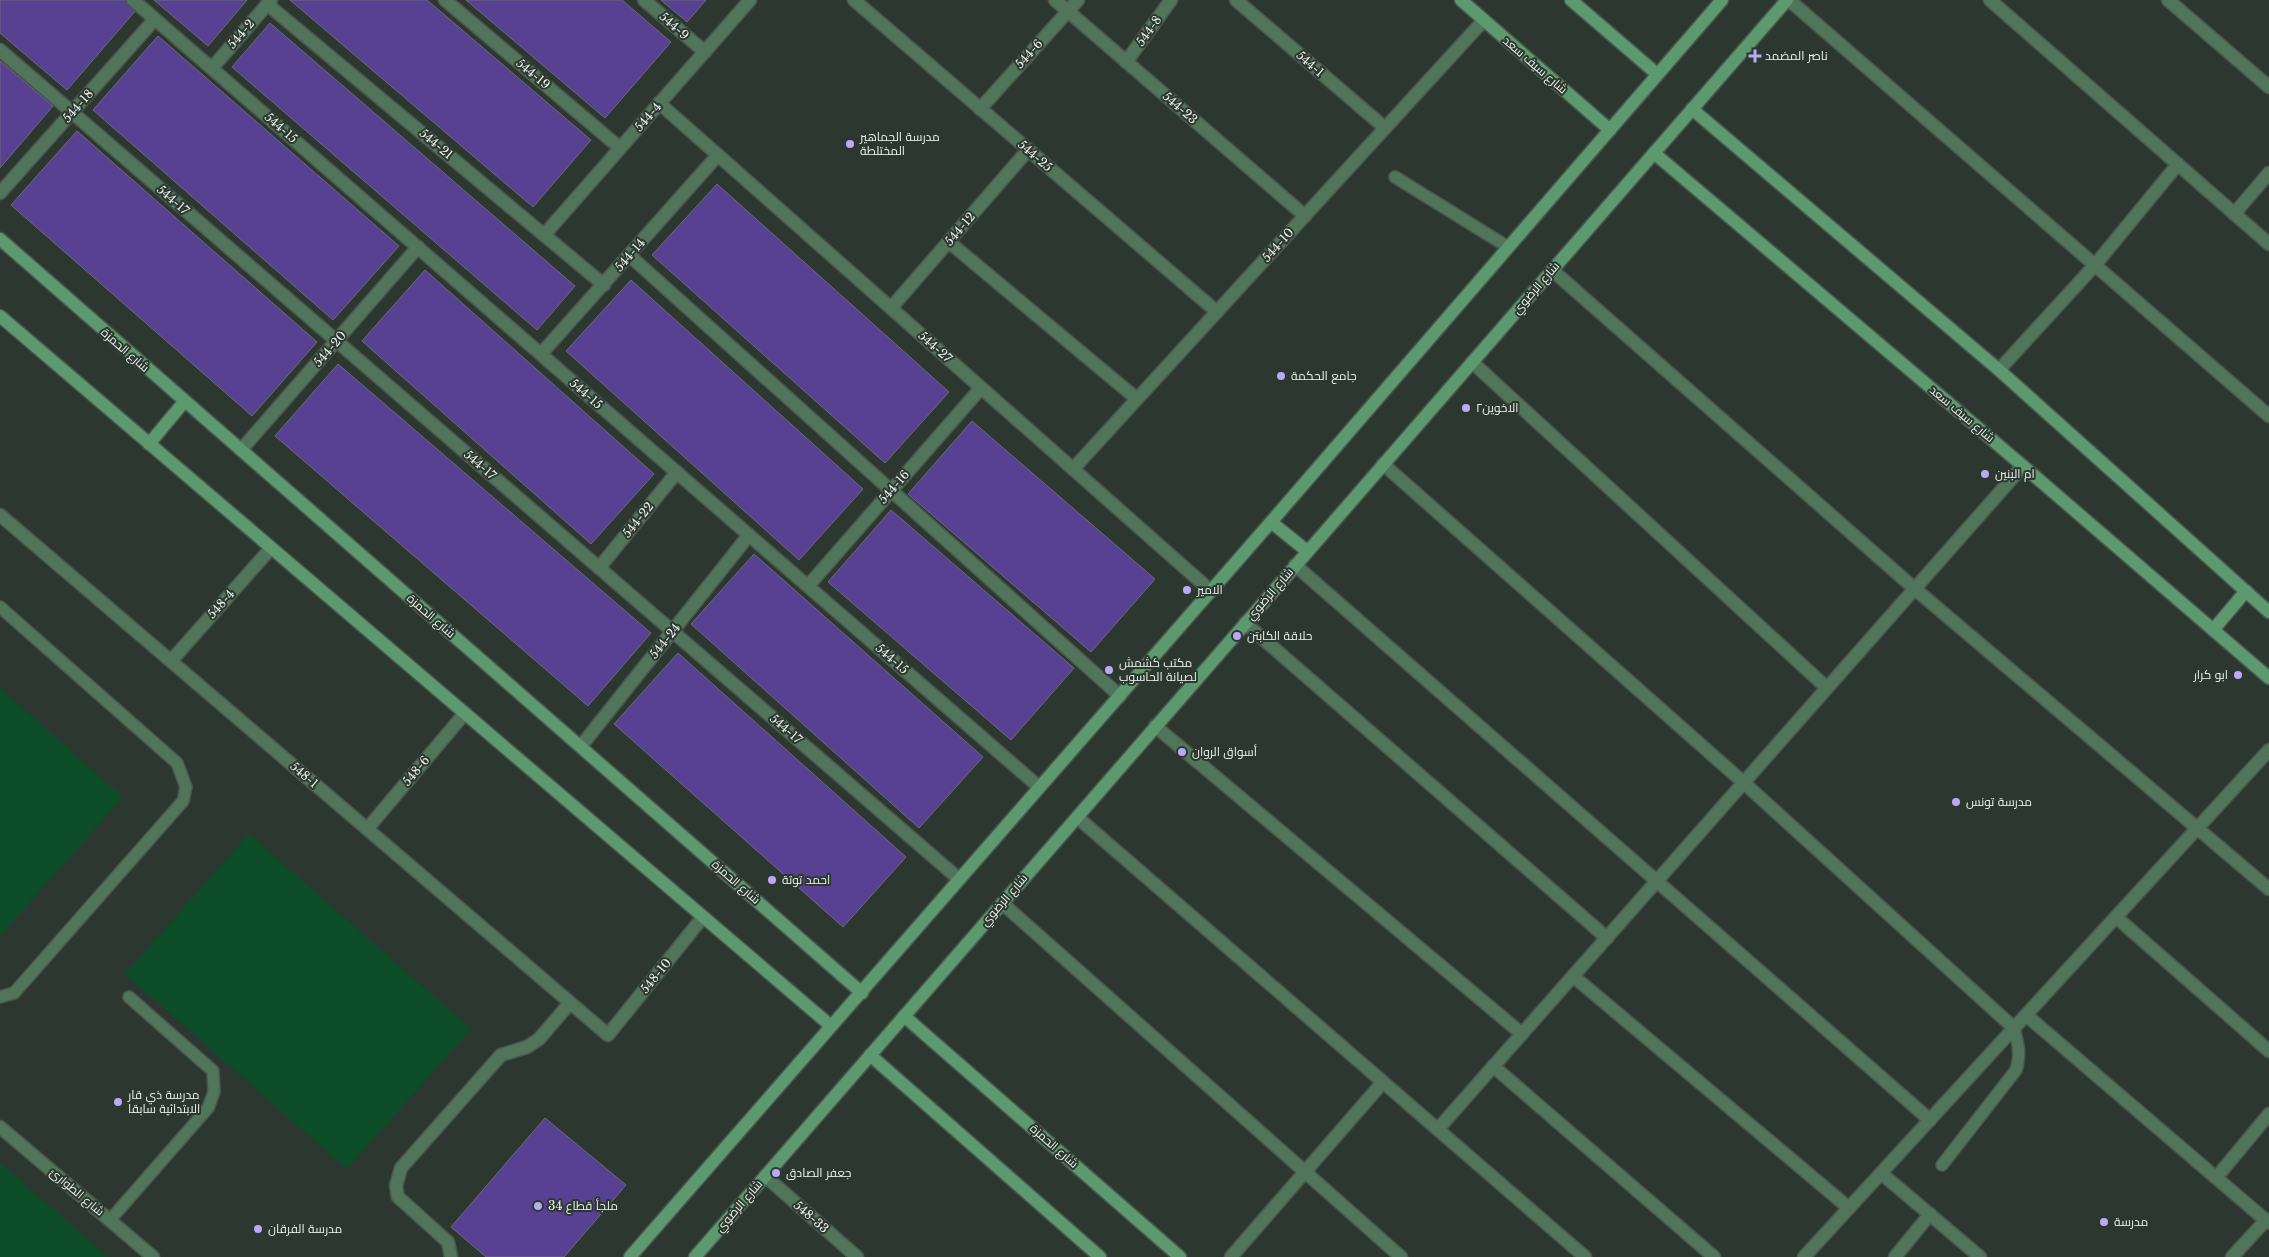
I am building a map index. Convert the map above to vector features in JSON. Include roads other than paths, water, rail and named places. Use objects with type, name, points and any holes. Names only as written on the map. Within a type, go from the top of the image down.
[{"type":"street","name":"544-15","points":[[134,0],[1039,787]]},
{"type":"street","name":"544-19","points":[[445,0],[620,148]]},
{"type":"street","name":"544-9","points":[[644,0],[705,52]]},
{"type":"street","name":"544-4","points":[[545,234],[750,0]]},
{"type":"street","name":"544-25","points":[[854,0],[1217,312]]},
{"type":"street","name":"544-23","points":[[1055,0],[1305,216]]},
{"type":"street","name":"544-6","points":[[980,109],[1078,0]]},
{"type":"street","name":"544-8","points":[[1126,62],[1171,0]]},
{"type":"street","name":"544-1","points":[[1236,0],[1385,128]]},
{"type":"street","name":"شارع سيف سعد","points":[[1461,0],[1610,130]]},
{"type":"street","points":[[1571,0],[1657,74]]},
{"type":"street","points":[[630,1257],[1120,696],[1722,0]]},
{"type":"street","points":[[1788,0],[2269,416]]},
{"type":"street","name":"شارع الرضوي","points":[[695,1257],[1788,0]]},
{"type":"street","points":[[1990,0],[2269,244]]},
{"type":"street","points":[[2168,0],[2269,87]]},
{"type":"street","name":"544-2","points":[[212,68],[269,2]]},
{"type":"street","name":"544-21","points":[[269,2],[604,284]]},
{"type":"street","name":"544-18","points":[[0,192],[155,19]]},
{"type":"street","name":"544-10","points":[[1073,470],[1484,20]]},
{"type":"street","name":"544-17","points":[[0,50],[959,879]]},
{"type":"street","name":"544-27","points":[[660,103],[1211,591]]},
{"type":"street","points":[[1692,109],[1999,370],[2269,612]]},
{"type":"street","name":"544-12","points":[[891,308],[1028,150]]},
{"type":"street","name":"شارع سيف سعد","points":[[1654,153],[2023,466],[2269,678]]},
{"type":"street","name":"544-14","points":[[541,354],[718,155]]},
{"type":"street","points":[[1999,370],[2095,265],[2178,164]]},
{"type":"street","points":[[2234,214],[2269,173]]},
{"type":"street","name":"شارع الحمزة","points":[[0,239],[184,402],[862,992]]},
{"type":"street","points":[[949,242],[1137,400]]},
{"type":"street","name":"544-20","points":[[241,450],[418,247]]},
{"type":"street","points":[[630,256],[1120,696]]},
{"type":"street","points":[[1552,270],[1915,589],[2269,889]]},
{"type":"street","points":[[1,320],[831,1026]]},
{"type":"street","points":[[1472,362],[1827,688]]},
{"type":"street","name":"544-16","points":[[808,586],[981,388]]},
{"type":"street","points":[[149,444],[184,402]]},
{"type":"street","points":[[1383,464],[1744,783],[2014,1028]]},
{"type":"street","points":[[1438,1130],[2023,466]]},
{"type":"street","name":"544-22","points":[[599,568],[677,472]]},
{"type":"street","name":"548-1","points":[[0,515],[608,1035]]},
{"type":"street","points":[[1271,522],[1307,551]]},
{"type":"street","name":"544-24","points":[[580,746],[749,534]]},
{"type":"street","name":"548-4","points":[[171,661],[271,548]]},
{"type":"street","points":[[1295,565],[1930,1120]]},
{"type":"street","points":[[2213,630],[2246,591]]},
{"type":"street","points":[[1245,623],[1607,938]]},
{"type":"street","name":"548-6","points":[[367,829],[465,713]]},
{"type":"street","points":[[1155,726],[1522,1034]]},
{"type":"street","points":[[1804,1257],[2269,750]]},
{"type":"street","points":[[1077,817],[1585,1257]]},
{"type":"street","points":[[1002,903],[1401,1257]]},
{"type":"street","points":[[2116,916],[2269,1052]]},
{"type":"street","name":"548-10","points":[[608,1035],[703,917]]},
{"type":"street","points":[[1573,976],[1849,1208]]},
{"type":"street","points":[[451,1257],[448,1242],[398,1197],[396,1186],[401,1168],[501,1055],[527,1047],[539,1039],[570,1003]]},
{"type":"street","points":[[2026,1015],[2267,1221],[2232,1257]]},
{"type":"street","name":"شارع الحمزة","points":[[904,1016],[1180,1257]]},
{"type":"street","points":[[870,1055],[1100,1257]]},
{"type":"street","points":[[1493,1066],[1714,1257]]},
{"type":"street","points":[[1231,1257],[1383,1082]]},
{"type":"street","points":[[2216,1178],[2269,1114]]},
{"type":"street","name":"شارع الطوارئ","points":[[0,1127],[152,1257]]},
{"type":"street","points":[[1881,1173],[1980,1257]]},
{"type":"street","name":"548-33","points":[[765,1176],[857,1257]]},
{"type":"street","points":[[1895,1257],[1930,1214]]},
{"type":"lane","points":[[1395,177],[1508,247]]},
{"type":"lane","points":[[0,607],[178,763],[186,787],[184,801],[14,992],[0,997]]},
{"type":"lane","points":[[110,1220],[208,1108],[214,1092],[213,1071],[129,997]]},
{"type":"lane","points":[[1942,1165],[2016,1070],[2020,1048],[2014,1028]]},
{"type":"place","name":"ناصر المضمد","points":[[1755,56]]},
{"type":"place","name":"مدرسة الجماهير المختلطة","points":[[850,144]]},
{"type":"place","name":"جامع الحكمة","points":[[1281,376]]},
{"type":"place","name":"الاخوين٢","points":[[1466,408]]},
{"type":"place","name":"ام البنين","points":[[1985,474]]},
{"type":"place","name":"الامير","points":[[1187,590]]},
{"type":"place","name":"حلاقة الكابتن","points":[[1237,636]]},
{"type":"place","name":"مكتب كشمش لصيانة الحاسوب","points":[[1109,670]]},
{"type":"place","name":"ابو كرار","points":[[2238,675]]},
{"type":"place","name":"أسواق الروان","points":[[1182,752]]},
{"type":"place","name":"مدرسة تونس","points":[[1956,802]]},
{"type":"place","name":"احمد توتة","points":[[772,880]]},
{"type":"place","name":"مدرسة ذي قار الابتدائية سابقا","points":[[118,1102]]},
{"type":"place","name":"جعفر الصادق","points":[[776,1173]]},
{"type":"place","name":"ملجأ قطاع 34","points":[[538,1206]]},
{"type":"place","name":"مدرسة","points":[[2104,1222]]},
{"type":"place","name":"مدرسة الفرقان","points":[[258,1229]]}]
